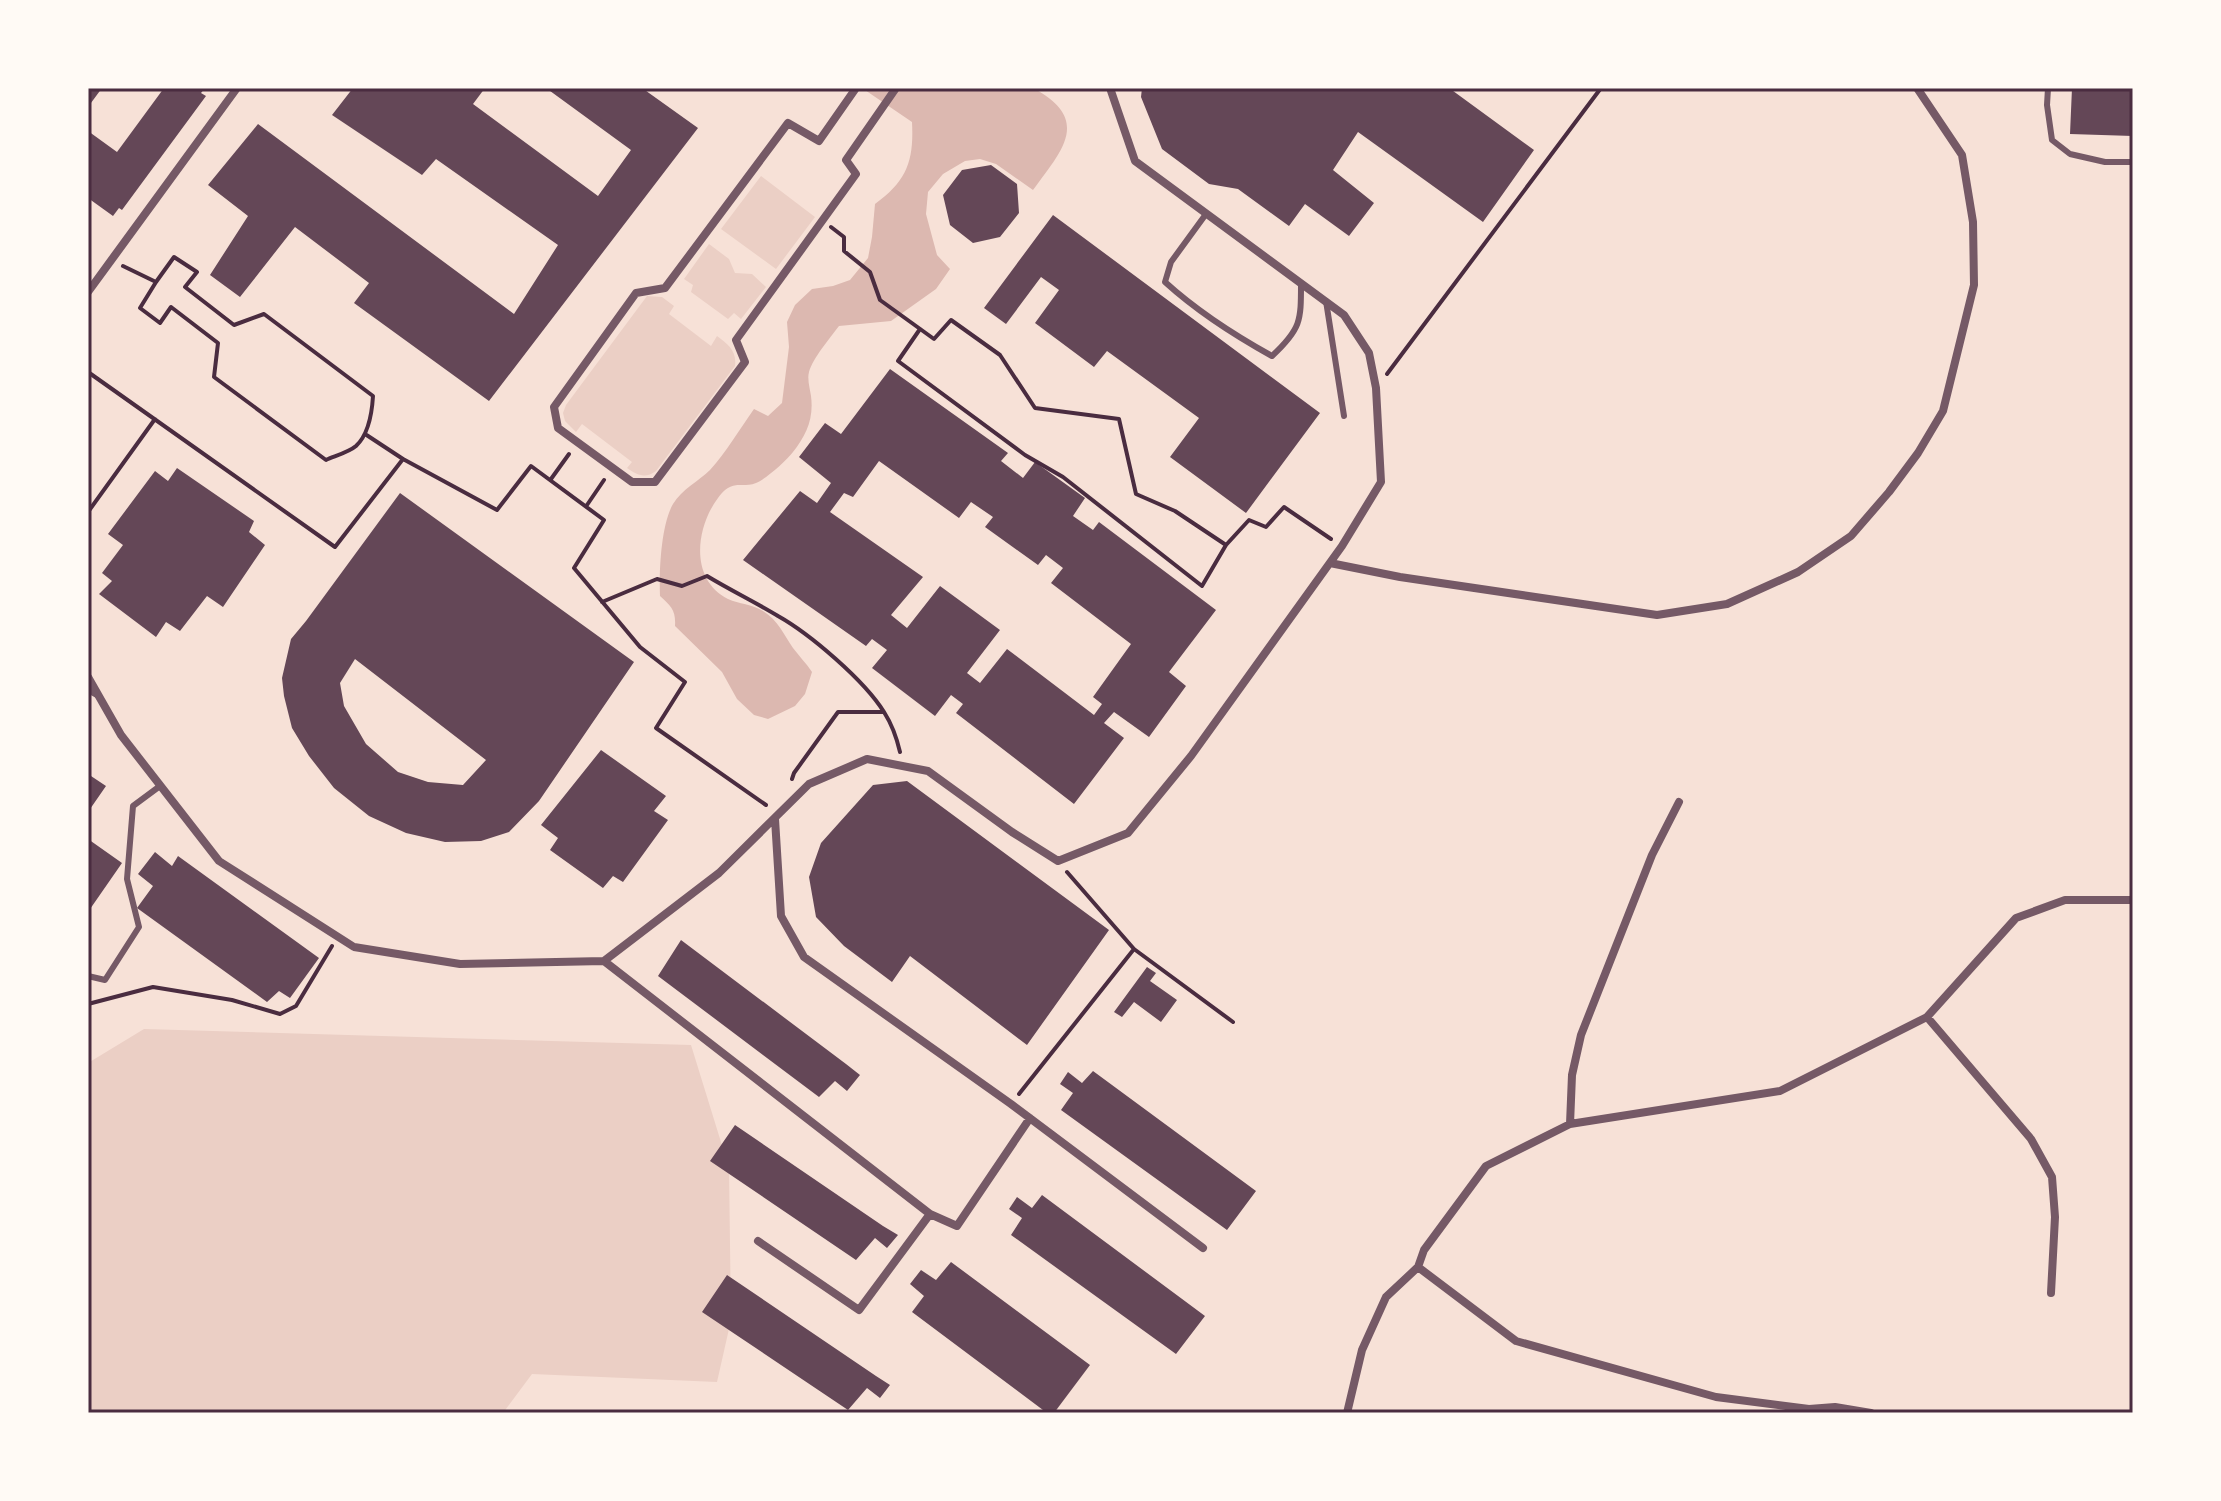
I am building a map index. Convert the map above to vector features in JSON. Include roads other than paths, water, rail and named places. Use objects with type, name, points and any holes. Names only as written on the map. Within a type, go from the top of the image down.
[{"type":"street","points":[[88,292],[237,88]]},
{"type":"street","points":[[856,88],[819,141],[788,123],[665,288],[636,293],[554,407],[558,428],[632,482],[655,482],[745,362],[736,340],[856,174],[846,160],[896,88]]},
{"type":"street","points":[[88,677],[121,735],[219,861],[354,947],[460,964],[604,961],[719,873],[809,784],[867,759],[928,771],[1058,861],[1128,833],[1191,756],[1342,546],[1381,482],[1376,388],[1369,353],[1344,315],[1135,161],[1110,88]]},
{"type":"street","points":[[1330,563],[1400,577],[1657,615],[1727,604],[1798,572],[1851,536],[1918,453],[1943,411],[1974,285],[1973,222],[1962,155],[1918,89]]},
{"type":"street","points":[[1570,1124],[1572,1075],[1581,1035],[1652,855],[1679,802]]},
{"type":"street","points":[[777,816],[781,916],[804,957],[1011,1104],[1203,1248]]},
{"type":"street","points":[[1347,1413],[1362,1350],[1386,1297],[1418,1267],[1424,1250],[1486,1166],[1570,1124],[1780,1091],[1927,1017],[2016,918],[2065,900],[2133,900]]},
{"type":"street","points":[[604,961],[930,1214],[957,1226],[1030,1118]]},
{"type":"street","points":[[1927,1017],[2031,1139],[2052,1177],[2055,1217],[2051,1293]]},
{"type":"street","points":[[758,1241],[859,1310],[930,1214]]},
{"type":"street","points":[[1418,1267],[1516,1341],[1716,1397],[1871,1413]]},
{"type":"lane","points":[[2048,88],[2052,140],[2070,154],[2105,162],[2133,162]]},
{"type":"lane","points":[[1206,214],[1171,262],[1165,282],[1190,305],[1235,336],[1272,356],[1289,341],[1301,317],[1301,284]]},
{"type":"lane","points":[[1326,301],[1344,416]]},
{"type":"lane","points":[[88,690],[99,696]]},
{"type":"lane","points":[[88,976],[105,980],[139,927],[127,879],[133,806],[160,786]]}]
